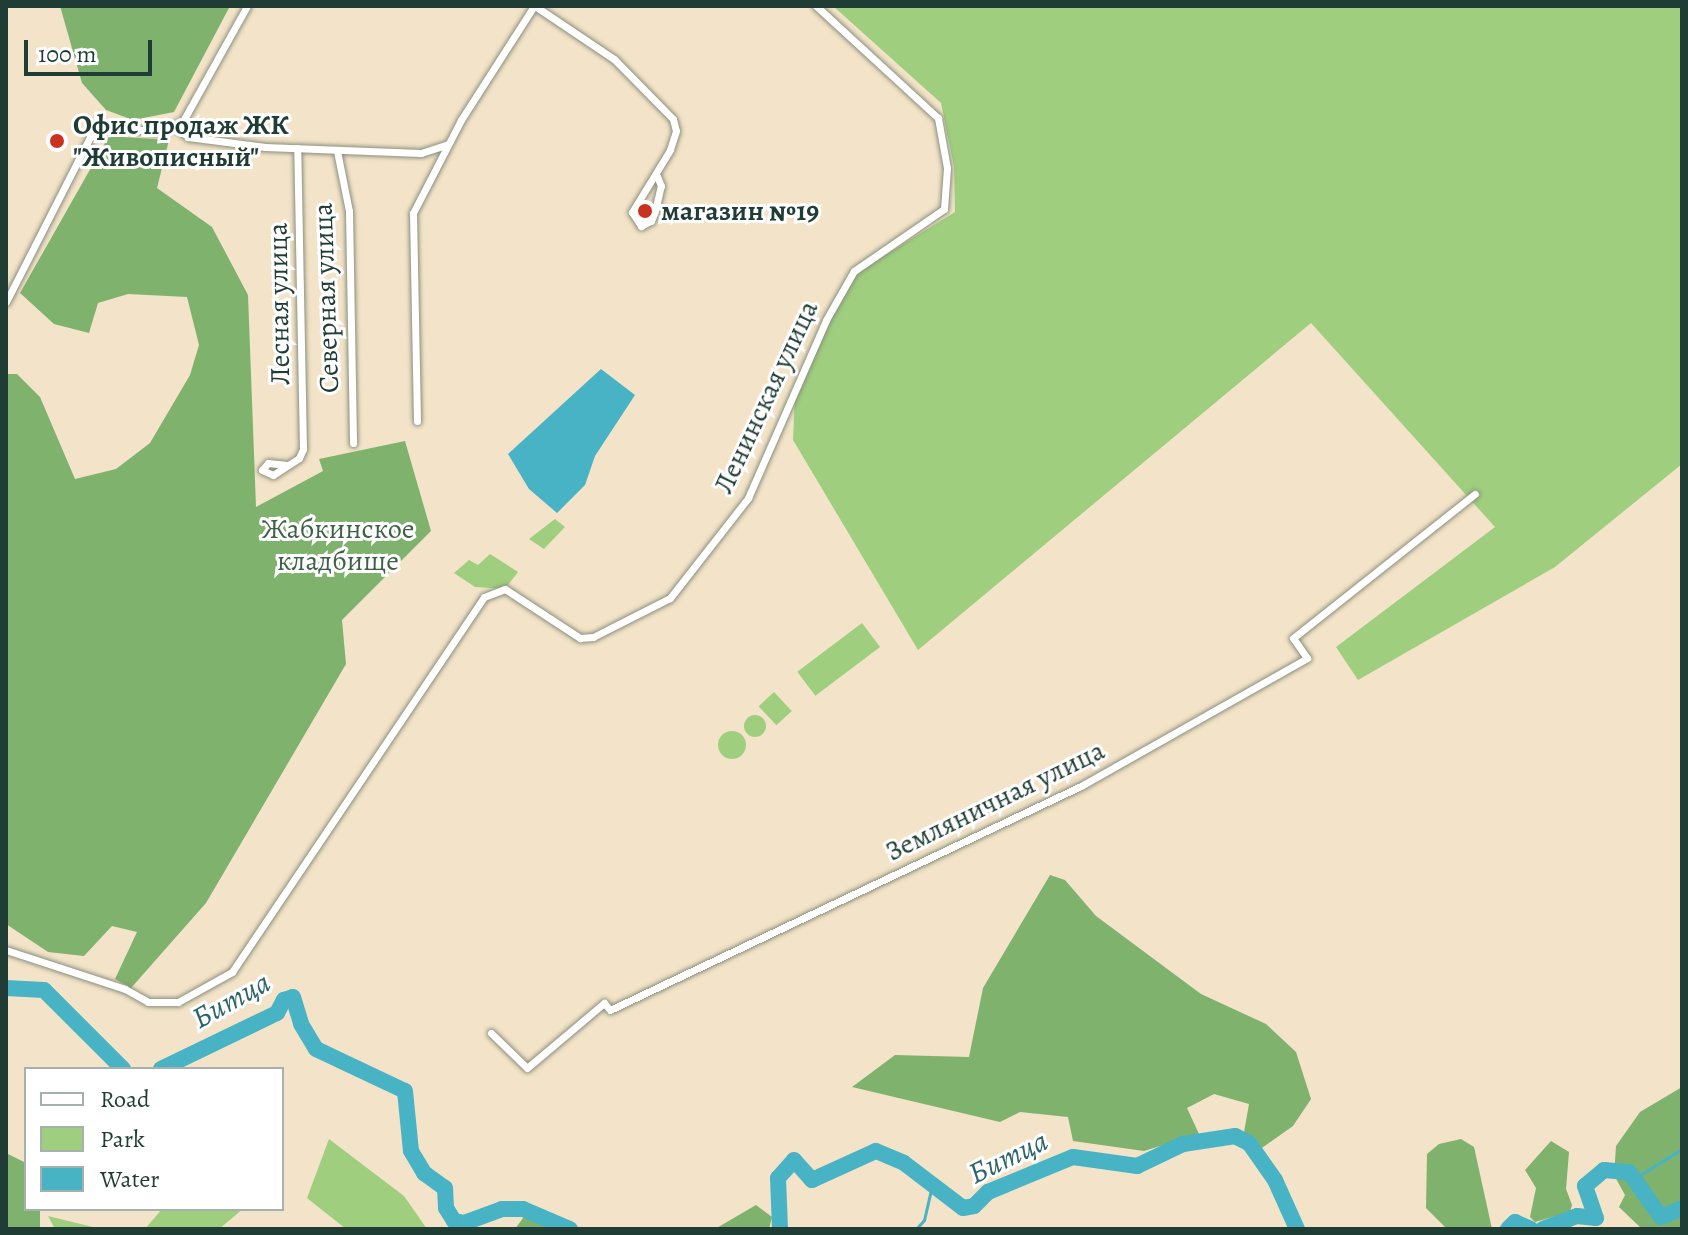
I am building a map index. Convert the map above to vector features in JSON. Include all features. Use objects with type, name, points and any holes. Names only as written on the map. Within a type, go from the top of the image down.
[{"type":"street","points":[[6,302],[90,137],[112,127],[162,132],[188,116],[247,6]]},
{"type":"street","points":[[417,421],[413,213],[448,144],[534,6],[614,59],[666,108],[676,131],[657,176],[632,212],[641,226],[651,221],[655,211],[661,186],[657,176]]},
{"type":"street","name":"Ленинская улица","points":[[6,950],[125,989],[148,1002],[178,1002],[232,972],[484,597],[505,589],[580,638],[658,608],[701,561],[758,481],[841,290],[873,255],[919,230],[944,209],[948,193],[945,140],[938,118],[816,6]]},
{"type":"street","points":[[175,126],[188,137],[214,142],[337,151],[425,152],[448,144]]},
{"type":"street","name":"Лесная улица","points":[[287,465],[299,458],[303,434],[297,148]]},
{"type":"street","name":"Северная улица","points":[[337,151],[349,211],[353,443]]},
{"type":"street","points":[[425,152],[438,164]]},
{"type":"street","name":"Земляничная улица","points":[[491,1033],[527,1068],[604,1003],[610,1010],[1081,786],[1307,658],[1293,638],[1475,494]]},
{"type":"green space","points":[[60,6],[230,6],[174,112],[133,120],[106,110],[82,83]]},
{"type":"green space","points":[[833,6],[1682,6],[1682,464],[1555,567],[1358,680],[1336,647],[1495,527],[1311,323],[918,650],[793,440],[795,394],[853,275],[955,212],[954,167],[941,103]]},
{"type":"green space","name":"Жабкинское кладбище","points":[[109,136],[169,140],[157,188],[212,227],[248,295],[256,507],[323,471],[319,459],[405,441],[431,531],[342,620],[346,664],[206,903],[131,988],[115,979],[137,932],[112,926],[84,956],[48,952],[6,924],[6,374],[17,374],[40,397],[75,479],[116,469],[150,443],[190,375],[199,345],[187,297],[128,294],[98,303],[89,333],[54,324],[20,293]]},
{"type":"green space","points":[[555,519],[565,527],[544,549],[529,539]]},
{"type":"green space","points":[[490,554],[518,572],[505,589],[475,587],[454,573],[469,560],[478,565]]},
{"type":"green space","points":[[862,623],[880,647],[815,696],[797,672]]},
{"type":"green space","points":[[774,692],[792,711],[776,725],[759,706]]},
{"type":"green space","points":[[755,715],[763,718],[766,726],[763,734],[755,737],[747,734],[744,726],[747,718]]},
{"type":"green space","points":[[732,731],[742,735],[746,745],[742,755],[732,759],[722,755],[718,745],[722,735]]},
{"type":"green space","points":[[1050,875],[1065,880],[1096,916],[1201,994],[1266,1024],[1296,1052],[1311,1099],[1293,1126],[1259,1150],[1243,1138],[1249,1104],[1214,1094],[1187,1108],[1199,1134],[1144,1151],[1073,1141],[1068,1117],[1020,1112],[1000,1122],[852,1087],[895,1055],[969,1057],[983,988]]},
{"type":"green space","points":[[1682,1087],[1682,1229],[1642,1229],[1619,1207],[1625,1195],[1614,1175],[1616,1146],[1640,1112]]},
{"type":"green space","points":[[329,1139],[404,1196],[427,1229],[346,1229],[307,1198]]},
{"type":"green space","points":[[1461,1139],[1474,1147],[1492,1229],[1447,1229],[1426,1208],[1427,1154],[1439,1144]]},
{"type":"green space","points":[[1551,1141],[1569,1152],[1566,1189],[1572,1205],[1570,1212],[1535,1222],[1530,1217],[1536,1188],[1525,1170]]},
{"type":"green space","points":[[6,1153],[24,1162],[24,1211],[40,1211],[40,1229],[6,1229]]},
{"type":"green space","points":[[756,1205],[772,1217],[769,1229],[715,1229]]},
{"type":"green space","points":[[160,1211],[241,1211],[219,1229],[145,1229]]},
{"type":"green space","points":[[526,1214],[549,1225],[548,1229],[515,1229]]},
{"type":"green space","points":[[48,1216],[101,1229],[55,1229]]},
{"type":"water","points":[[601,369],[635,395],[595,456],[585,485],[557,513],[529,489],[508,454]]},
{"type":"waterway","name":"Битца","points":[[6,988],[44,990],[121,1067]]},
{"type":"waterway","name":"Битца","points":[[165,1067],[277,1013],[284,1000],[293,997],[301,1024],[316,1049],[405,1091],[411,1151],[424,1173],[445,1188],[446,1208],[454,1221],[464,1223],[502,1209],[523,1209],[570,1229]]},
{"type":"waterway","name":"Битца","points":[[780,1229],[778,1178],[794,1160],[812,1180],[876,1151],[904,1163],[963,1208],[974,1206],[988,1192],[1073,1157],[1137,1166],[1183,1144],[1235,1136],[1249,1143],[1275,1180],[1297,1229]]},
{"type":"waterway","points":[[1635,1178],[1682,1149]]},
{"type":"waterway","name":"Битца","points":[[1543,1229],[1577,1216],[1596,1218],[1585,1186],[1604,1170],[1629,1172],[1661,1217],[1682,1208]]},
{"type":"waterway","points":[[916,1229],[924,1220],[932,1186]]},
{"type":"waterway","name":"Битца","points":[[1508,1229],[1515,1222],[1531,1229]]},
{"type":"waterway","name":"Битца","points":[[560,1229],[561,1225]]},
{"type":"place","name":"Офис продаж ЖК \"Живописный\"","points":[[57,141]]},
{"type":"place","name":"магазин №19","points":[[645,211]]}]
